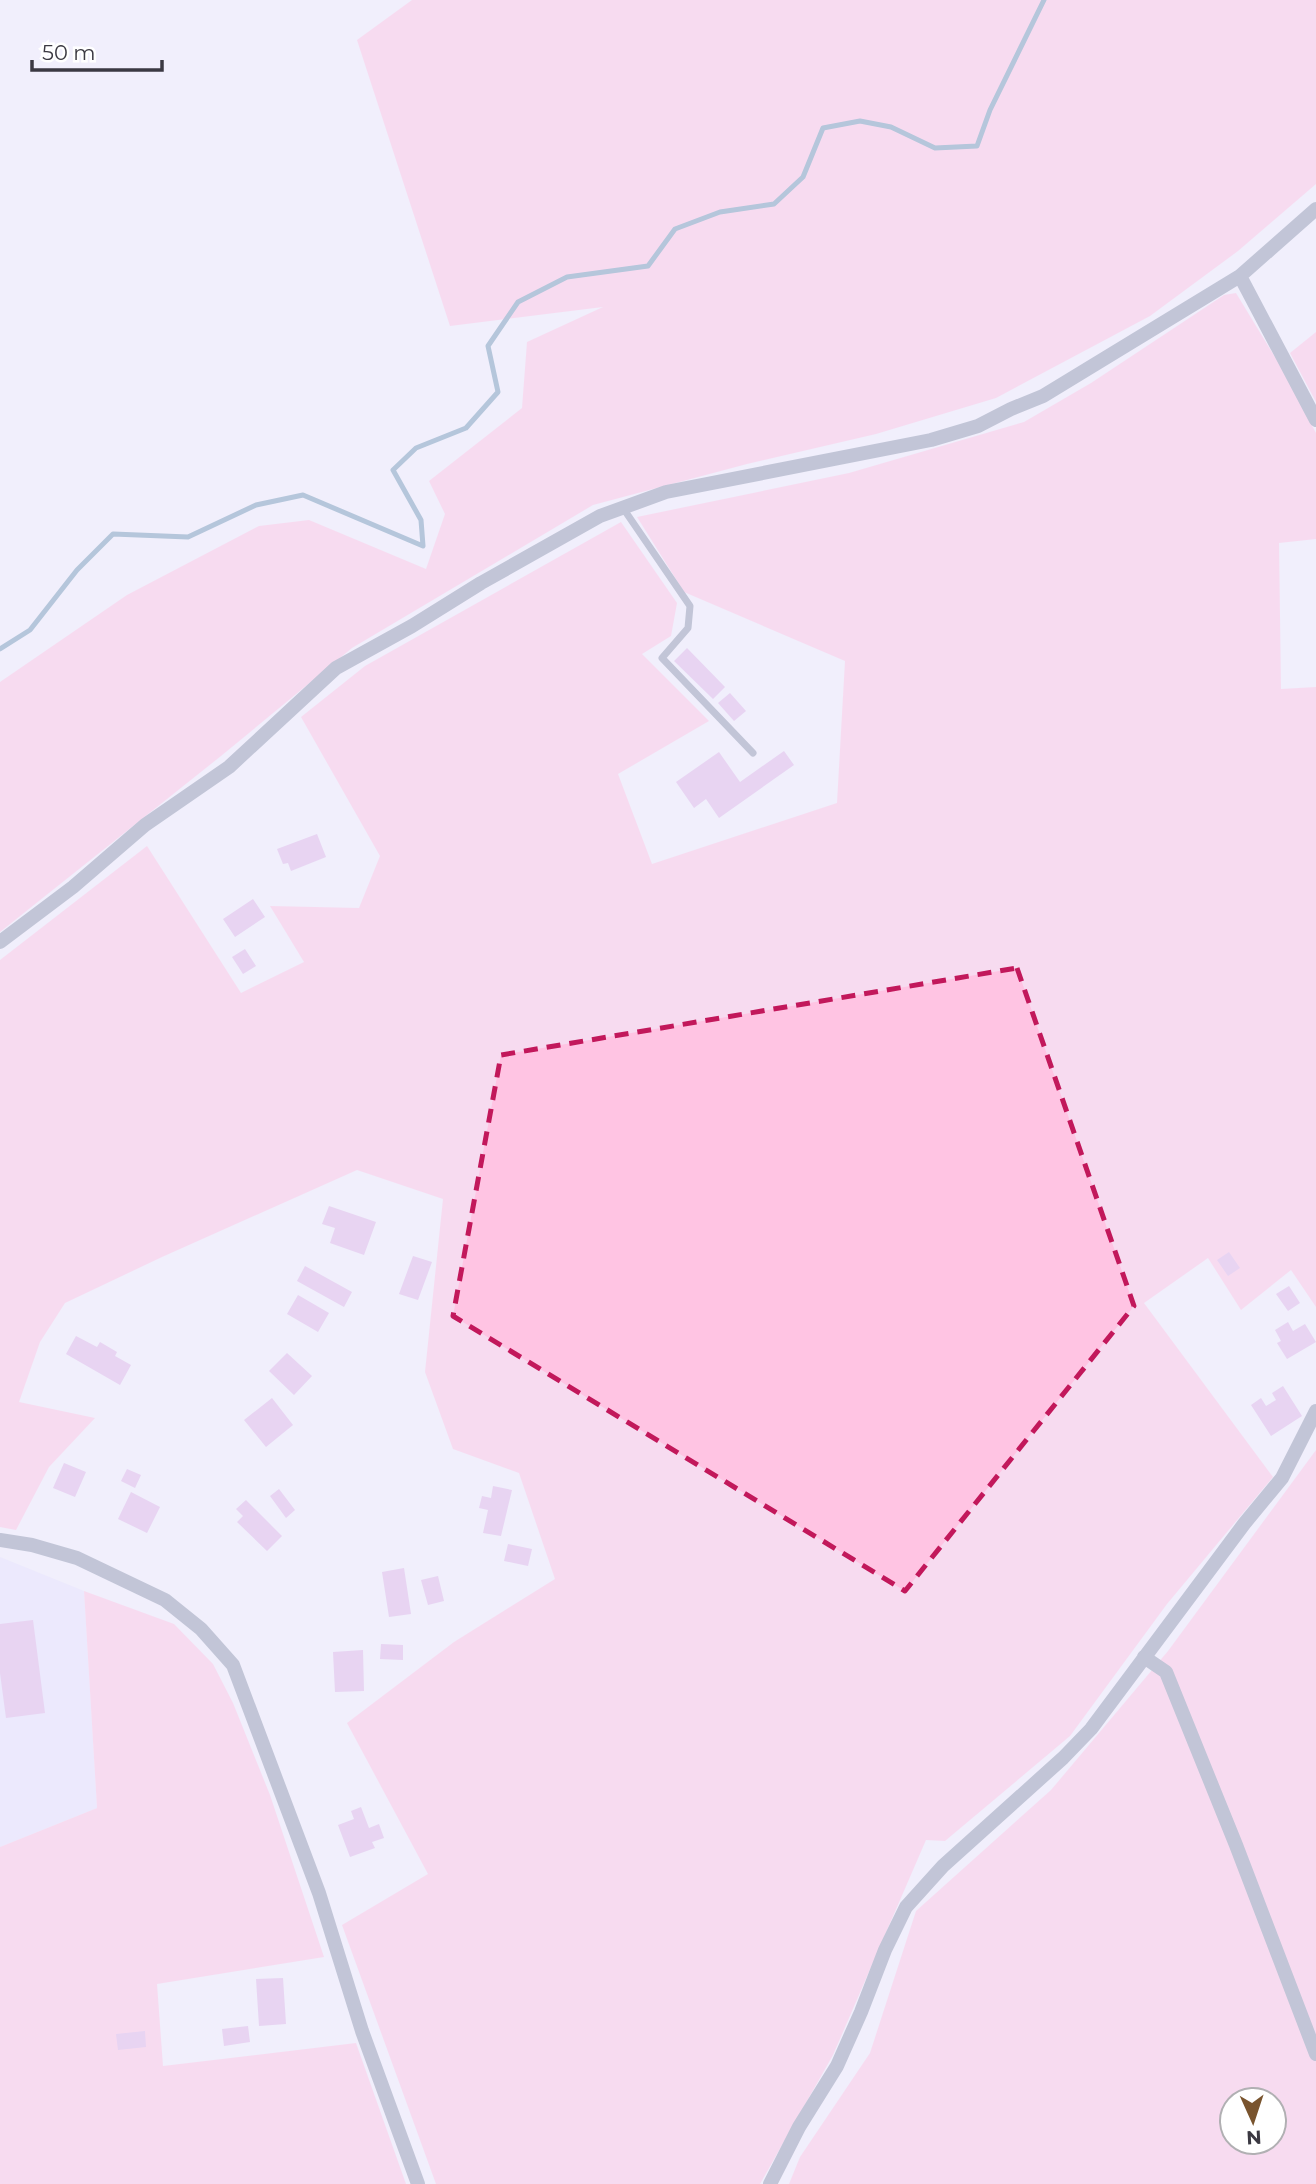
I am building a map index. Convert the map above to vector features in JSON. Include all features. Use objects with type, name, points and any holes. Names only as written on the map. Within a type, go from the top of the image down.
[{"type":"street","points":[[0,942],[73,887],[145,825],[229,767],[336,668],[600,516],[666,492],[870,454],[978,426],[1043,396],[1240,276],[1316,209]]},
{"type":"street","points":[[1240,276],[1316,420]]},
{"type":"street","points":[[770,2184],[799,2127],[837,2066],[885,1950],[906,1908],[943,1866],[1063,1758],[1091,1729],[1244,1524],[1282,1478],[1316,1411]]},
{"type":"street","points":[[0,1540],[32,1545],[77,1558],[165,1600],[201,1629],[233,1665],[318,1893],[358,2020],[418,2184]]},
{"type":"street","points":[[1144,1657],[1166,1672],[1316,2053]]},
{"type":"lane","points":[[622,508],[690,606],[688,628],[662,658],[752,753]]},
{"type":"highlighted area","points":[[1017,968],[1134,1306],[905,1591],[453,1316],[501,1055]]},
{"type":"shaded area","points":[[412,0],[1316,0],[1316,184],[1238,251],[1150,316],[996,398],[876,434],[747,464],[593,505],[352,648],[0,932],[0,682],[127,595],[259,526],[309,520],[426,569],[445,514],[429,481],[522,408],[527,342],[603,307],[450,326],[357,40]]},
{"type":"shaded area","points":[[1236,293],[1278,362],[1316,433],[1316,539],[1279,543],[1281,689],[1316,687],[1316,1307],[1291,1270],[1241,1310],[1208,1258],[1144,1303],[1273,1477],[1167,1604],[1070,1736],[945,1841],[926,1840],[833,2055],[760,2184],[436,2184],[342,1925],[428,1874],[347,1723],[454,1642],[555,1579],[519,1473],[453,1449],[425,1372],[443,1199],[357,1170],[65,1303],[40,1342],[19,1402],[95,1418],[49,1467],[16,1530],[0,1527],[0,960],[147,846],[241,993],[304,962],[270,906],[359,908],[380,856],[301,717],[365,666],[621,522],[677,603],[671,636],[642,654],[709,721],[618,774],[652,864],[837,803],[845,661],[684,592],[637,517],[849,473],[1024,422],[1091,383],[1224,295]]},
{"type":"shaded area","points":[[1316,332],[1316,402],[1290,353]]},
{"type":"shaded area","points":[[1316,1450],[1316,2184],[789,2184],[800,2157],[870,2053],[916,1911],[1051,1790],[1168,1651]]},
{"type":"shaded area","points":[[0,1557],[84,1591],[97,1808],[0,1847]]},
{"type":"shaded area","points":[[84,1591],[174,1624],[213,1664],[233,1703],[270,1795],[324,1957],[157,1984],[163,2066],[356,2043],[406,2184],[0,2184],[0,1847],[97,1808]]},
{"type":"building","points":[[687,648],[725,687],[713,699],[674,661]]},
{"type":"building","points":[[730,693],[746,711],[734,721],[718,703]]},
{"type":"building","points":[[784,751],[794,765],[719,818],[706,799],[694,808],[676,782],[719,752],[740,782]]},
{"type":"building","points":[[317,834],[326,857],[291,871],[288,863],[283,864],[277,849]]},
{"type":"building","points":[[253,899],[265,917],[235,937],[223,919]]},
{"type":"building","points":[[245,949],[256,966],[243,974],[232,957]]},
{"type":"building","points":[[329,1206],[376,1222],[364,1255],[330,1243],[335,1228],[322,1224]]},
{"type":"building","points":[[1229,1252],[1240,1268],[1228,1276],[1217,1260]]},
{"type":"building","points":[[413,1256],[432,1262],[418,1300],[399,1294]]},
{"type":"building","points":[[305,1266],[352,1292],[344,1307],[297,1281]]},
{"type":"building","points":[[1289,1286],[1300,1303],[1288,1311],[1276,1294]]},
{"type":"building","points":[[298,1295],[329,1313],[318,1332],[287,1314]]},
{"type":"building","points":[[1288,1322],[1293,1331],[1305,1324],[1316,1342],[1287,1359],[1277,1343],[1281,1341],[1275,1330]]},
{"type":"building","points":[[76,1336],[97,1347],[100,1342],[117,1352],[115,1356],[131,1365],[120,1385],[66,1354]]},
{"type":"building","points":[[287,1353],[312,1376],[294,1395],[269,1371]]},
{"type":"building","points":[[1283,1386],[1302,1416],[1271,1436],[1251,1405],[1261,1398],[1266,1406],[1276,1400],[1272,1393]]},
{"type":"building","points":[[272,1398],[293,1425],[266,1447],[244,1420]]},
{"type":"building","points":[[64,1463],[86,1472],[75,1497],[53,1488]]},
{"type":"building","points":[[127,1469],[141,1475],[135,1488],[121,1481]]},
{"type":"building","points":[[493,1486],[512,1490],[501,1536],[483,1533],[488,1510],[479,1508],[482,1496],[491,1498]]},
{"type":"building","points":[[279,1489],[295,1510],[286,1518],[270,1496]]},
{"type":"building","points":[[131,1492],[160,1507],[147,1533],[118,1519]]},
{"type":"building","points":[[246,1500],[282,1536],[267,1551],[237,1522],[243,1516],[236,1509]]},
{"type":"building","points":[[508,1544],[532,1549],[528,1566],[504,1561]]},
{"type":"building","points":[[404,1568],[411,1614],[389,1617],[382,1572]]},
{"type":"building","points":[[438,1576],[444,1601],[428,1605],[421,1580]]},
{"type":"building","points":[[33,1620],[45,1713],[6,1718],[0,1673],[0,1624]]},
{"type":"building","points":[[381,1644],[403,1645],[403,1660],[380,1659]]},
{"type":"building","points":[[363,1650],[364,1691],[335,1692],[333,1652]]},
{"type":"building","points":[[361,1807],[369,1828],[379,1824],[384,1838],[372,1842],[375,1848],[350,1857],[338,1825],[354,1819],[351,1811]]},
{"type":"building","points":[[283,1978],[286,2024],[259,2026],[256,1979]]},
{"type":"building","points":[[248,2026],[250,2042],[224,2046],[222,2029]]},
{"type":"building","points":[[145,2031],[146,2047],[118,2050],[116,2034]]},
{"type":"waterway","points":[[0,649],[30,630],[77,570],[113,534],[188,537],[256,505],[303,495],[423,546],[421,520],[393,470],[416,448],[466,428],[498,392],[488,346],[518,302],[567,277],[648,266],[675,229],[720,212],[774,204],[803,177],[823,128],[860,121],[891,127],[935,148],[977,146],[990,110],[1044,0]]}]
